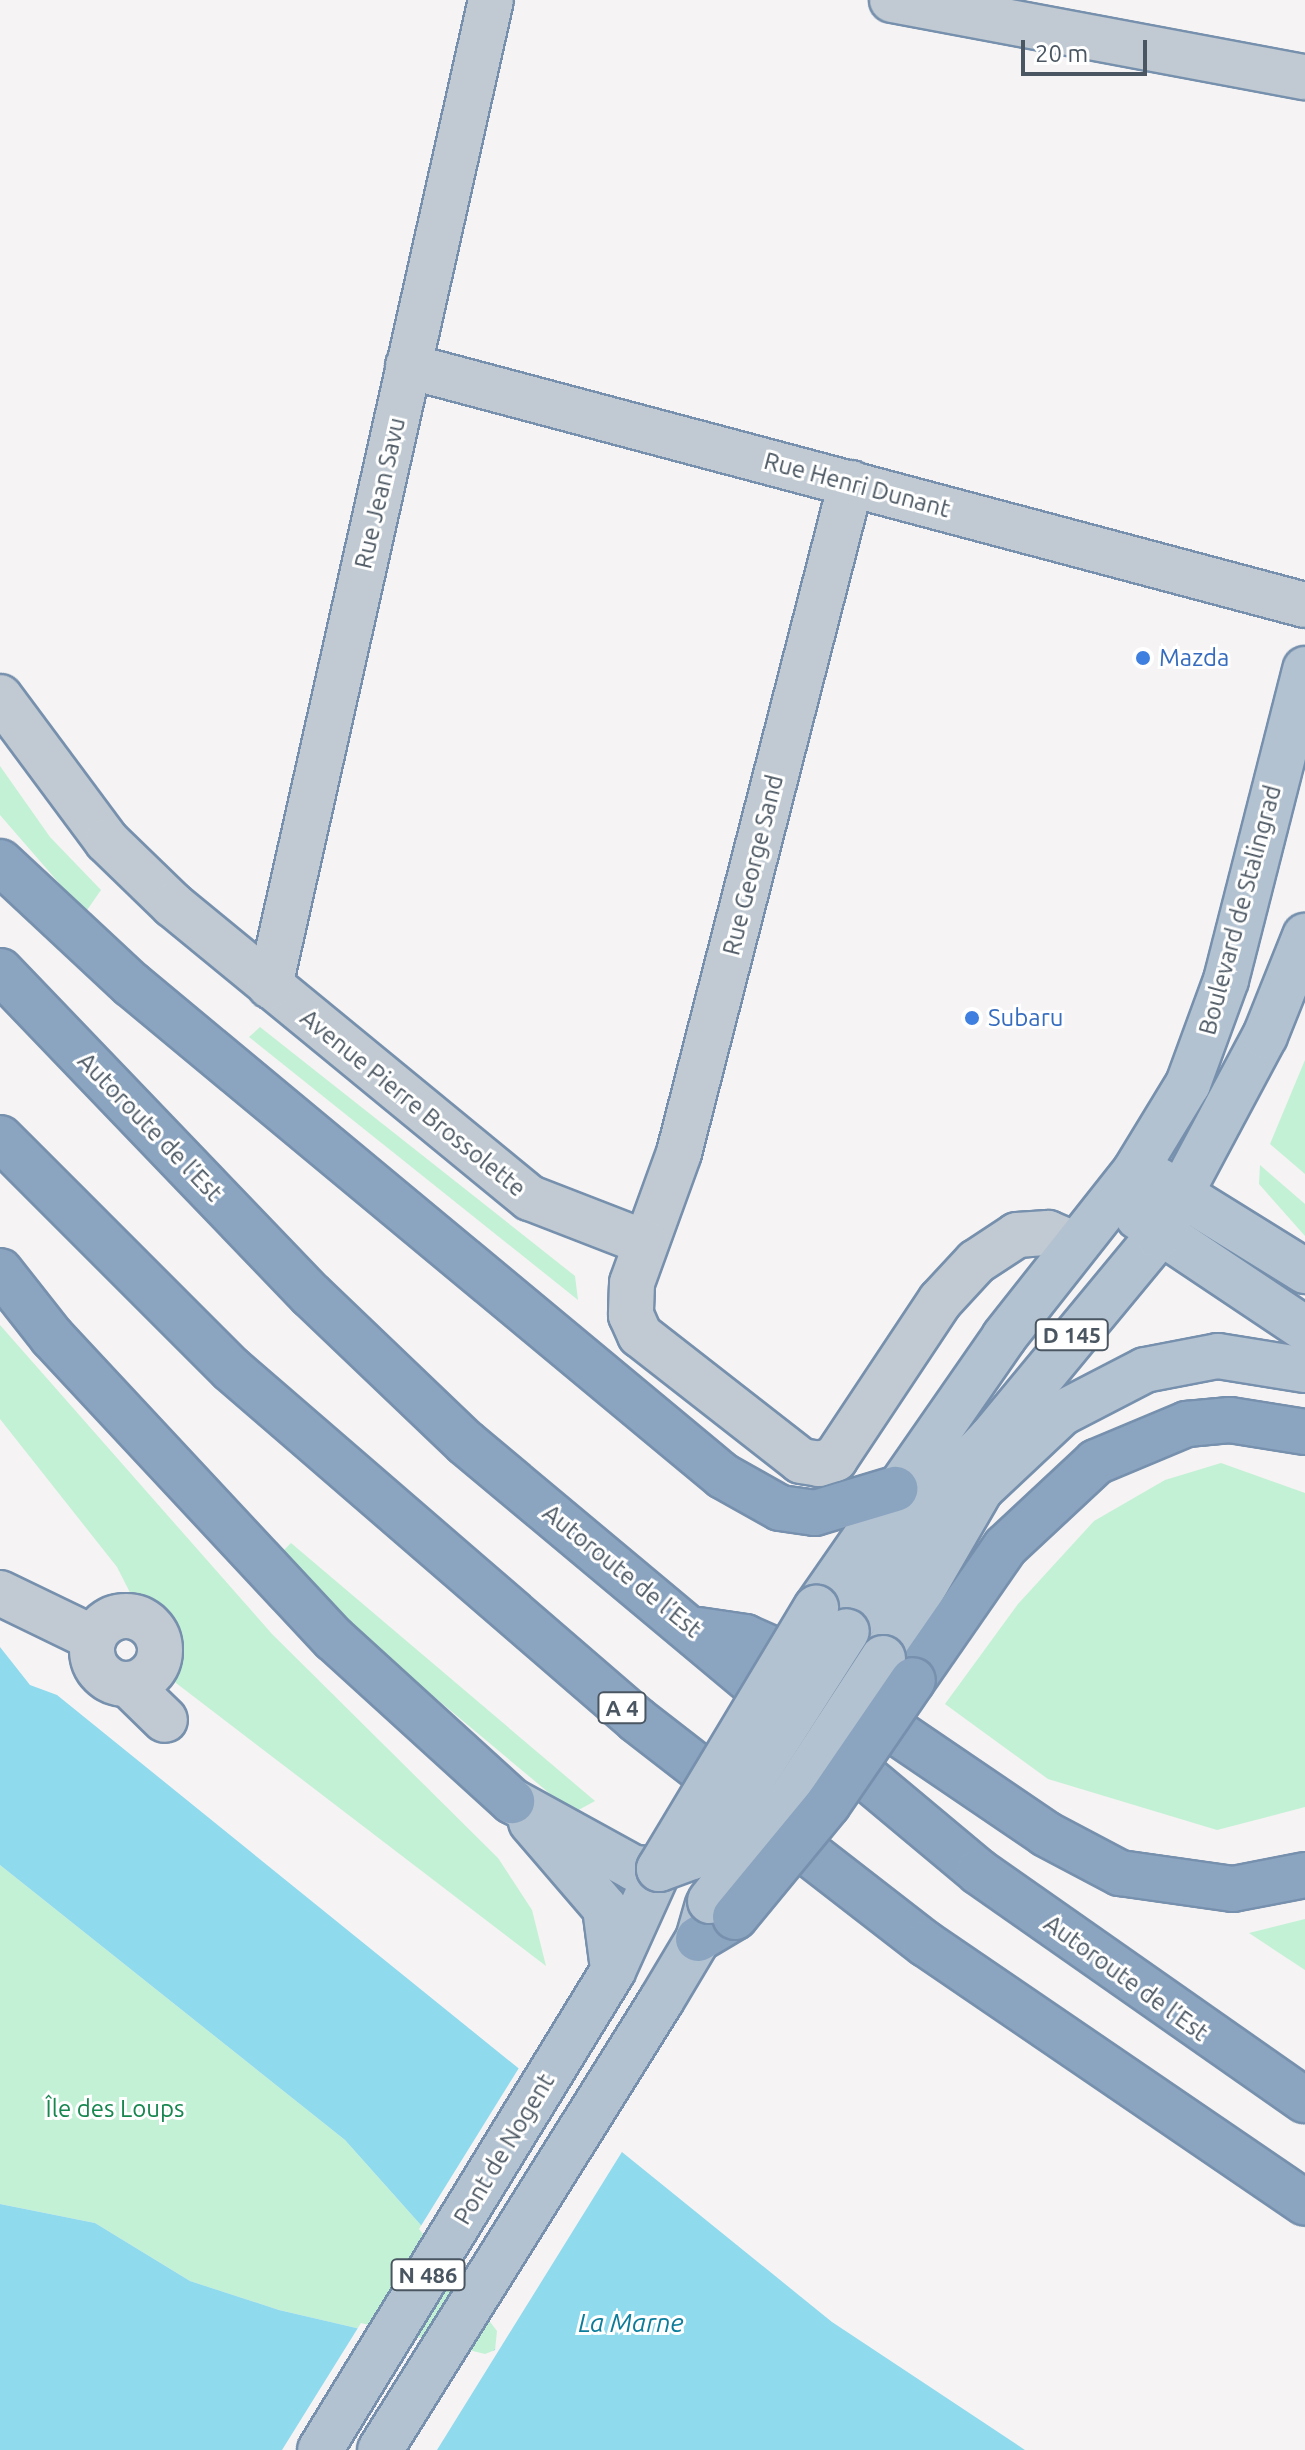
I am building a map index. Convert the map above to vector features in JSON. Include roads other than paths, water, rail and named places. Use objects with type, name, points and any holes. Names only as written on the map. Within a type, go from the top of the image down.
[{"type":"highway","points":[[0,862],[131,984],[723,1476],[780,1508],[815,1513],[895,1489]]},
{"type":"highway","name":"Autoroute de l’Est","points":[[0,971],[433,1411],[979,1872],[1305,2100]]},
{"type":"highway","name":"A 4","points":[[0,1138],[231,1369],[637,1720],[926,1944],[1305,2203]]},
{"type":"highway","points":[[0,1271],[52,1337],[334,1639],[512,1801]]},
{"type":"highway","points":[[714,1919],[828,1804],[898,1669],[1005,1547],[1096,1462],[1187,1424],[1230,1420],[1305,1432]]},
{"type":"highway","points":[[695,1630],[745,1637],[777,1651],[1046,1834],[1120,1873],[1233,1889],[1305,1875]]},
{"type":"main road","name":"Boulevard de Stalingrad","points":[[895,1489],[1125,1184],[1188,1084],[1210,1027],[1305,669]]},
{"type":"main road","name":"D 145","points":[[898,1669],[981,1489],[991,1438],[1158,1236],[1265,1036],[1305,936]]},
{"type":"main road","points":[[1125,1184],[1183,1190],[1305,1271]]},
{"type":"main road","points":[[1125,1184],[1158,1236],[1305,1329]]},
{"type":"main road","points":[[981,1489],[1062,1413],[1145,1370],[1218,1356],[1305,1370]]},
{"type":"main road","points":[[832,1620],[941,1490],[991,1438]]},
{"type":"main road","name":"D 145","points":[[851,1551],[895,1489]]},
{"type":"main road","name":"N 486","points":[[613,1971],[659,1869],[832,1620],[851,1551]]},
{"type":"main road","points":[[512,1801],[634,1868],[659,1869]]},
{"type":"main road","points":[[512,1801],[605,1908],[613,1971]]},
{"type":"main road","name":"N 486","points":[[380,2450],[714,1919]]},
{"type":"main road","name":"Pont de Nogent","points":[[320,2450],[613,1971]]},
{"type":"street","name":"Rue Jean Savu","points":[[270,986],[491,0]]},
{"type":"street","points":[[892,0],[1305,77]]},
{"type":"street","name":"Rue Henri Dunant","points":[[408,366],[1305,605]]},
{"type":"street","name":"Rue George Sand","points":[[646,1243],[679,1153],[851,483]]},
{"type":"street","name":"Avenue Pierre Brossolette","points":[[0,697],[107,841],[270,986],[530,1198],[646,1243]]},
{"type":"street","points":[[646,1243],[632,1283],[631,1315],[640,1335],[801,1461],[819,1464],[835,1459],[940,1301],[976,1262],[1017,1235],[1048,1233],[1076,1245]]},
{"type":"street","points":[[0,1593],[93,1638]]},
{"type":"street","points":[[129,1685],[156,1667],[157,1635],[129,1616],[107,1621],[93,1638],[98,1671],[129,1685],[165,1720]]},
{"type":"water","name":"La Marne","points":[[0,1647],[30,1685],[57,1695],[832,2322],[1025,2450],[0,2450],[0,2204],[95,2223],[190,2281],[279,2310],[485,2358],[505,2340],[469,2279],[345,2140],[0,1865]]},
{"type":"place","name":"Mazda","points":[[1143,658]]},
{"type":"place","name":"Subaru","points":[[972,1018]]},
{"type":"park label","name":"Île des Loups","points":[[115,2109]]}]
